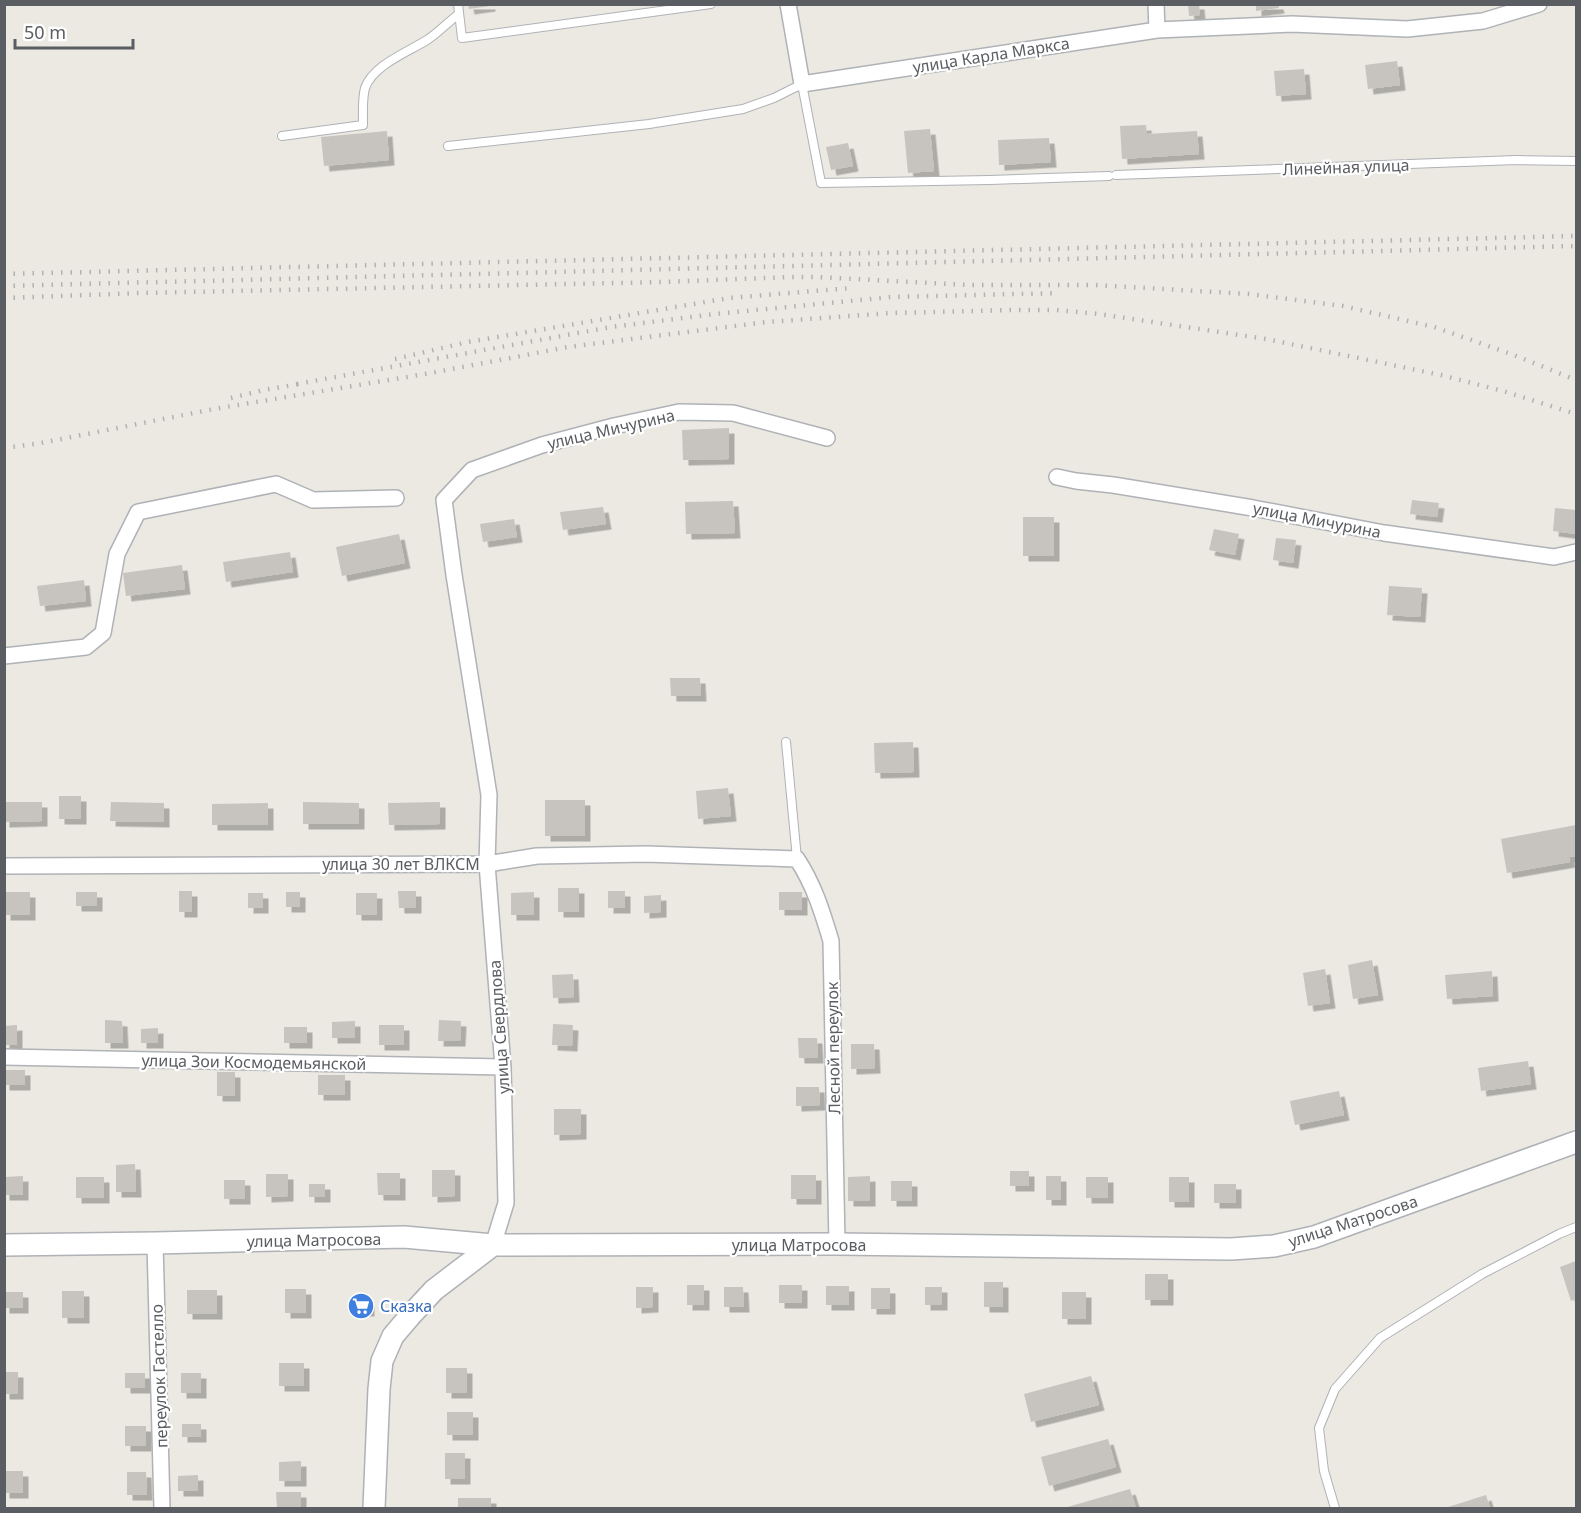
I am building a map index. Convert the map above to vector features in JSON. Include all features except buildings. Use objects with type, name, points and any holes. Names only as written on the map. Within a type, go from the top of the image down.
[{"type":"street","points":[[788,4],[802,84]]},
{"type":"street","points":[[1156,4],[1157,30]]},
{"type":"street","name":"улица Карла Маркса","points":[[802,84],[1157,30],[1292,24],[1407,29],[1483,21],[1539,4]]},
{"type":"street","name":"улица Мичурина","points":[[444,500],[472,470],[542,445],[679,412],[733,413],[827,438]]},
{"type":"street","name":"улица Мичурина","points":[[1057,477],[1230,504],[1395,535],[1554,557],[1576,552]]},
{"type":"street","points":[[4,656],[86,647],[103,633],[117,554],[138,512],[276,484],[313,500],[396,498]]},
{"type":"street","name":"улица Свердлова","points":[[444,500],[489,795],[487,864],[503,1067],[506,1203],[493,1245]]},
{"type":"street","name":"улица 30 лет ВЛКСМ","points":[[4,867],[487,864],[537,856],[646,854],[797,859]]},
{"type":"street","name":"Лесной переулок","points":[[797,859],[820,902],[831,941],[837,1244]]},
{"type":"street","name":"улица Зои Космодемьянской","points":[[4,1057],[503,1067]]},
{"type":"street","name":"улица Матросова","points":[[4,1245],[404,1237],[493,1245],[837,1244],[1231,1249],[1274,1246],[1314,1237],[1576,1142]]},
{"type":"street","name":"переулок Гастелло","points":[[155,1243],[162,1509]]},
{"type":"street","points":[[374,1509],[382,1361],[393,1336],[434,1290],[493,1245]]},
{"type":"lane","points":[[458,4],[462,38],[711,4]]},
{"type":"lane","points":[[282,136],[363,125],[363,100],[372,76],[394,57],[428,39],[459,14]]},
{"type":"lane","name":"улица Карла Маркса","points":[[448,146],[649,124],[743,109],[774,98],[802,84]]},
{"type":"lane","name":"Линейная улица","points":[[802,84],[821,183],[1113,176],[1516,160],[1576,161]]},
{"type":"lane","points":[[786,742],[797,859]]},
{"type":"lane","points":[[1335,1509],[1324,1471],[1319,1428],[1335,1389],[1380,1338],[1482,1274],[1576,1227]]},
{"type":"railway","points":[[4,274],[1576,236]]},
{"type":"railway","points":[[4,286],[1576,246]]},
{"type":"railway","points":[[4,298],[791,277],[970,285],[1094,285],[1249,294],[1343,306],[1434,327],[1576,380]]},
{"type":"railway","points":[[395,359],[468,342],[729,298],[851,288]]},
{"type":"railway","points":[[297,384],[611,327],[715,314],[891,297],[1059,293]]},
{"type":"railway","points":[[4,448],[568,347],[767,322],[891,313],[1013,310],[1057,310],[1099,314],[1266,339],[1441,375],[1503,391],[1576,414]]},
{"type":"railway","points":[[231,398],[305,383]]},
{"type":"place","name":"Сказка","points":[[361,1306]]}]
